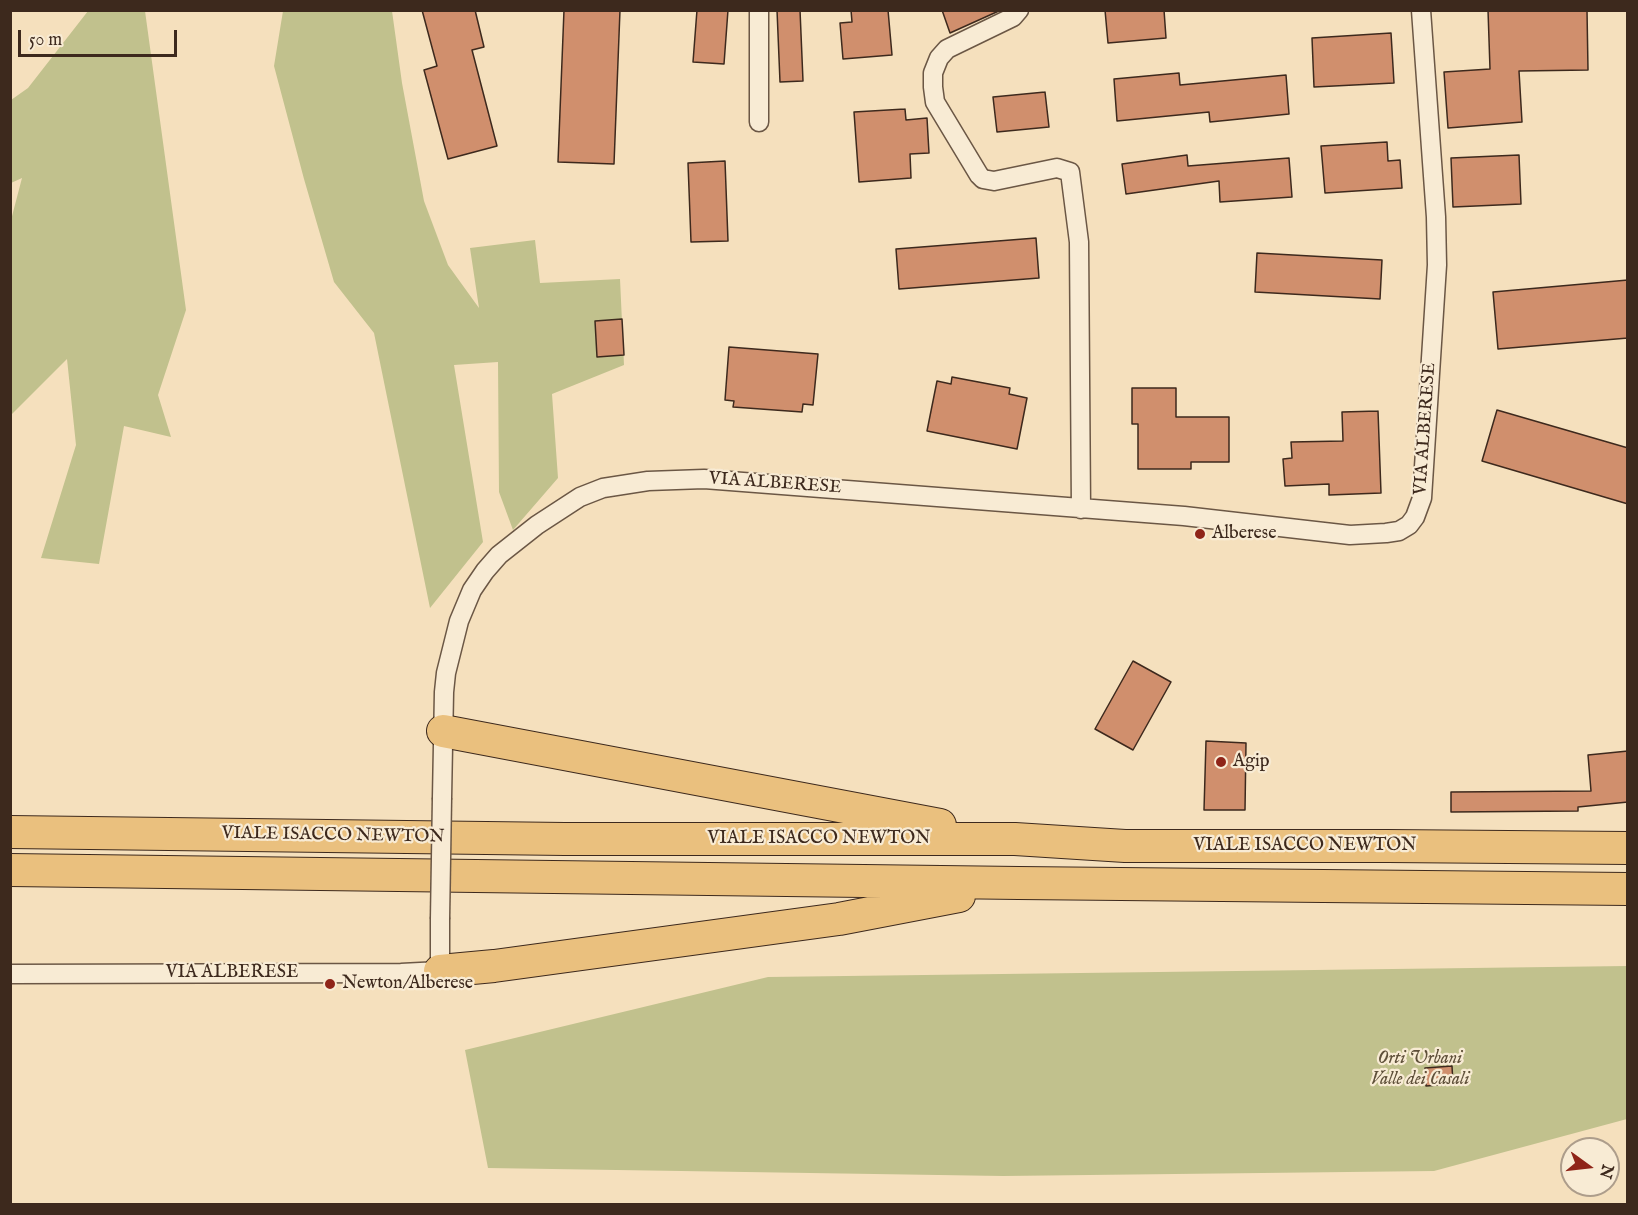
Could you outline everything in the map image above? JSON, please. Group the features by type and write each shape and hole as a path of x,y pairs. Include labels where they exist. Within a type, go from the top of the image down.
{"highway":[{"path":"443,731 1015,839"},
{"name":"VIALE ISACCO NEWTON","path":"10,832 565,839 1015,839 1125,846 1628,848"},
{"path":"10,870 1628,889"},
{"path":"440,971 494,966 839,920 1019,883"}],"street":[{"path":"759,10 759,122"},
{"path":"1019,10 1013,17 947,49 939,58 933,73 935,102 983,178 994,181 1057,168 1070,172 1079,242 1081,509"},
{"name":"VIA ALBERESE","path":"10,974 440,971 444,692 450,653 459,621 472,590 500,555 537,525 580,497 603,488 648,481 704,479 1184,516 1350,535 1399,531 1409,525 1415,517 1422,498 1437,243 1421,10"}],"green space":[{"path":"88,11 145,11 186,310 158,395 171,437 124,426 99,564 41,558 76,445 67,359 10,416 11,220 22,178 11,183 11,100 28,88"},
{"path":"283,11 392,11 402,83 424,201 448,265 479,308 470,248 535,240 540,283 620,279 624,365 552,394 558,478 513,530 499,492 498,362 454,365 483,542 430,608 374,333 334,282 274,66"},
{"name":"Orti Urbani Valle dei Casali","path":"1627,966 1627,1119 1434,1171 1003,1176 488,1168 465,1050 768,977"}],"building":[{"path":"422,10 475,10 484,47 472,50 497,146 448,159 424,70 437,66"},
{"path":"564,10 620,10 614,164 558,162"},
{"path":"697,10 728,10 724,64 693,62"},
{"path":"777,10 800,10 803,81 780,82"},
{"path":"851,10 888,10 892,55 843,59 840,23 852,22"},
{"path":"942,10 1001,10 950,33"},
{"path":"1105,10 1164,10 1166,38 1108,43"},
{"path":"1488,10 1587,10 1588,70 1519,71 1522,122 1448,128 1444,72 1490,69"},
{"path":"1391,33 1394,83 1314,87 1312,38"},
{"path":"1179,73 1180,85 1286,75 1289,114 1210,122 1209,112 1117,121 1114,79"},
{"path":"1045,92 1049,127 997,132 993,97"},
{"path":"905,109 906,120 927,118 929,153 910,154 911,178 859,182 854,112"},
{"path":"1387,142 1388,161 1400,160 1402,188 1325,193 1321,146"},
{"path":"1187,155 1188,166 1289,158 1292,197 1220,202 1219,181 1126,194 1122,164"},
{"path":"1519,155 1521,204 1453,207 1451,158"},
{"path":"725,161 728,241 691,242 688,163"},
{"path":"1036,238 1039,278 899,289 896,249"},
{"path":"1257,253 1382,260 1380,299 1255,292"},
{"path":"1628,280 1628,338 1498,349 1493,292"},
{"path":"622,319 624,355 597,357 595,321"},
{"path":"729,347 818,354 813,405 803,404 802,412 733,407 734,401 725,400"},
{"path":"952,377 1010,388 1009,394 1027,398 1017,449 927,431 937,381 951,384"},
{"path":"1132,388 1176,388 1176,417 1229,417 1229,462 1191,462 1191,469 1138,469 1138,424 1132,424"},
{"path":"1497,410 1628,448 1628,504 1482,461"},
{"path":"1378,411 1381,493 1329,495 1329,484 1285,486 1283,459 1292,458 1291,442 1343,441 1342,412"},
{"path":"1133,661 1171,682 1133,750 1095,729"},
{"path":"1206,741 1246,743 1245,810 1204,810"},
{"path":"1628,751 1628,802 1578,807 1578,811 1451,812 1451,792 1591,791 1588,755"},
{"path":"1452,1066 1453,1084 1426,1086 1425,1068"}],"place":[{"name":"Alberese","path":"1200,534"},
{"name":"Agip","path":"1221,762"},
{"name":"Newton/Alberese","path":"330,984"}]}
